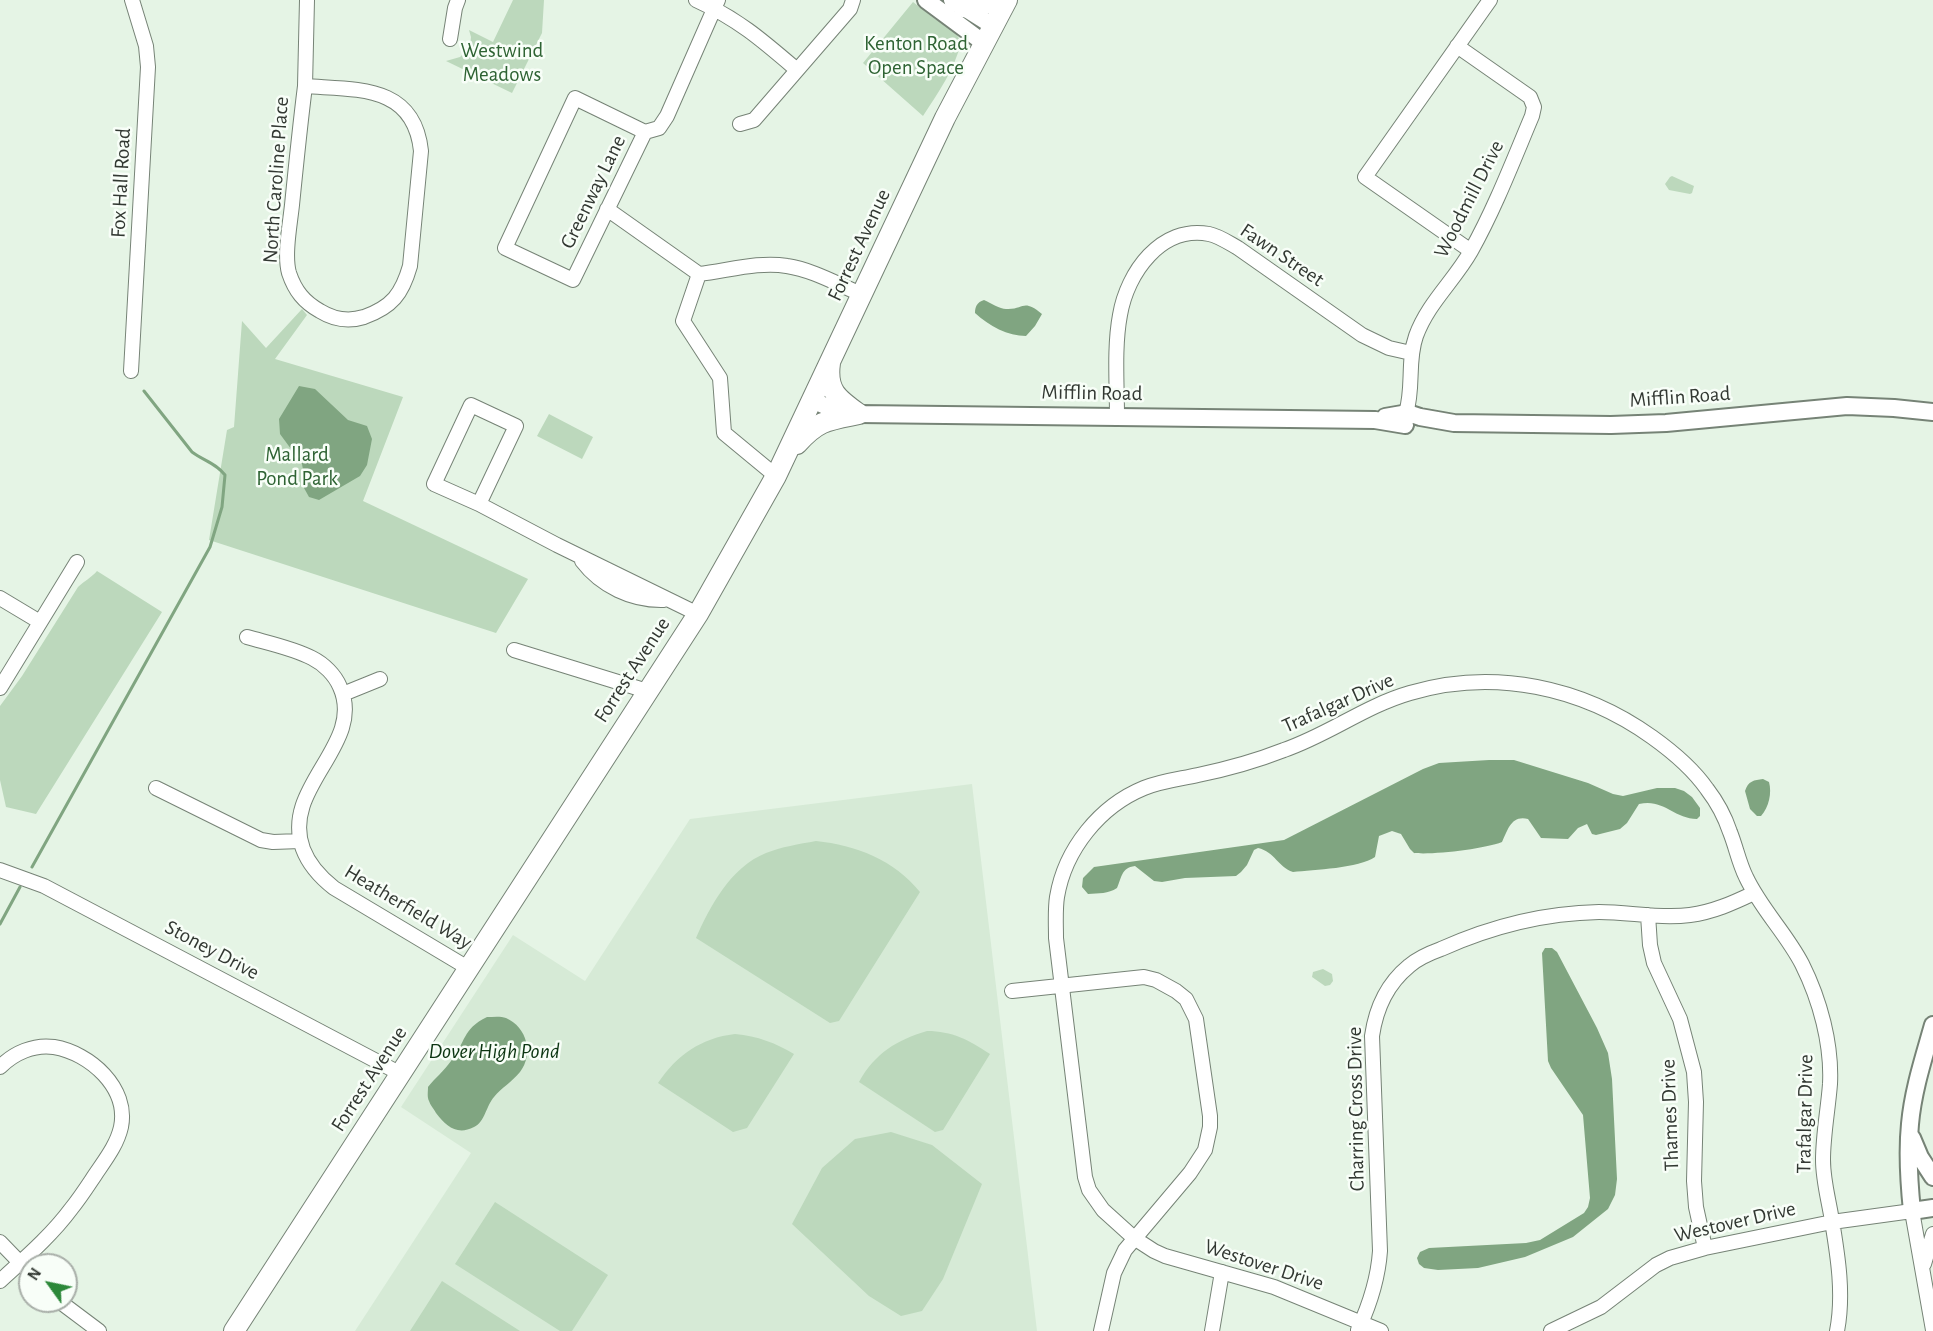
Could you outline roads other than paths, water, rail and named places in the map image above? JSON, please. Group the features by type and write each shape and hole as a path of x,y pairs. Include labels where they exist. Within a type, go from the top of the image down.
{"highway":[{"path":"958,3 975,8 995,0"},
{"name":"Forrest Avenue","path":"234,1331 698,614 780,468 945,118 1007,0"},
{"path":"831,359 829,377 834,392 859,414"},
{"path":"780,468 813,427 825,421 859,414"}],"main road":[{"path":"926,0 989,35"},
{"path":"958,3 989,35"},
{"name":"Mifflin Road","path":"812,400 834,410 859,414 1375,420 1409,415 1454,423 1611,424 1711,419 1831,406 1876,406 1933,412"},
{"path":"1933,1025 1914,1096 1909,1131 1908,1166 1912,1212 1933,1208"},
{"path":"1909,1131 1920,1156 1933,1177"}],"street":[{"name":"Fox Hall Road","path":"131,371 148,67 146,46 132,0"},
{"name":"North Caroline Place","path":"305,86 380,94 398,104 405,111 420,139 421,151 411,254 405,282 387,307 361,318 338,320 310,305 297,292 287,262 305,86 307,0"},
{"path":"450,39 458,0"},
{"path":"696,0 716,4 756,34 797,70"},
{"path":"740,124 754,120 850,9 854,0"},
{"path":"1471,251 1365,177 1490,0"},
{"name":"Greenway Lane","path":"645,132 573,280 505,248 575,98 645,132 659,128 667,116 716,4"},
{"name":"Woodmill Drive","path":"1409,415 1411,353 1415,338 1425,314 1471,251 1534,107 1530,97 1457,46"},
{"path":"607,209 699,274 760,265 786,266 812,272 861,294"},
{"name":"Fawn Street","path":"1117,416 1118,332 1124,298 1146,258 1163,243 1179,236 1195,233 1211,234 1224,240 1362,336 1389,348 1411,353"},
{"path":"699,274 683,321 720,378 724,433 780,468"},
{"path":"479,504 516,426 471,405 434,484 479,504 578,556 698,614"},
{"path":"0,688 77,562"},
{"path":"0,598 40,622"},
{"path":"156,788 261,840 300,841 299,827 303,801 342,730 345,718 343,693 334,676 311,657 247,637"},
{"path":"514,650 647,692"},
{"path":"343,693 380,680"},
{"name":"Trafalgar Drive","path":"1134,1238 1095,1201 1085,1177 1055,908 1060,882 1071,855 1079,843 1100,817 1129,796 1155,785 1228,768 1293,747 1390,699 1461,683 1501,682 1544,687 1584,699 1605,709 1640,729 1684,763 1708,790 1723,815 1743,871 1754,894 1782,931 1802,964 1814,993 1825,1034 1830,1081 1823,1159 1842,1304 1837,1331"},
{"name":"Heatherfield Way","path":"300,841 311,864 326,881 468,968"},
{"name":"Stoney Drive","path":"0,870 44,886 401,1074"},
{"name":"Charring Cross Drive","path":"1360,1327 1376,1284 1380,1251 1372,1036 1374,1018 1389,988 1410,964 1468,938 1510,924 1576,913 1600,912 1671,917 1709,912 1754,894"},
{"name":"Thames Drive","path":"1648,915 1654,963 1680,1019 1694,1072 1696,1102 1694,1181 1696,1207 1705,1248"},
{"path":"1012,992 1134,977 1156,980 1186,999 1197,1019 1210,1116 1208,1140 1199,1161 1190,1173 1125,1250 1114,1273 1101,1331"},
{"path":"0,1067 16,1054 41,1047 63,1049 89,1063 111,1082 117,1094 121,1118 117,1142 71,1210 36,1253"},
{"path":"1912,1212 1933,1330"},
{"name":"Westover Drive","path":"1551,1331 1601,1307 1656,1265 1670,1258 1705,1248 1832,1222 1912,1212"},
{"path":"1922,1269 1933,1234"},
{"name":"Westover Drive","path":"1134,1238 1165,1256 1274,1287 1360,1327 1381,1331"},
{"path":"0,1242 18,1260"},
{"path":"0,1281 18,1271"},
{"path":"1212,1331 1222,1272"},
{"path":"75,1313 99,1331"}],"water":[{"path":"984,300 1004,309 1027,306 1042,314 1026,336 1012,334 993,326 975,313 977,305"},
{"path":"299,386 315,389 348,420 367,426 372,439 367,465 360,476 319,500 309,497 304,488 302,464 280,434 279,419"},
{"path":"1514,760 1623,796 1657,788 1675,788 1692,797 1700,808 1700,816 1697,819 1689,818 1655,804 1639,804 1627,823 1620,829 1596,835 1592,834 1587,824 1578,828 1568,839 1541,838 1528,819 1522,818 1511,824 1502,842 1471,849 1433,853 1414,853 1401,834 1392,831 1379,836 1375,857 1348,866 1293,872 1269,853 1258,848 1254,850 1247,865 1236,876 1185,878 1162,882 1154,881 1135,866 1124,871 1117,888 1110,891 1088,894 1082,887 1083,878 1094,867 1284,840 1423,769 1439,763"},
{"path":"1763,779 1769,782 1770,795 1764,812 1761,816 1757,816 1750,809 1745,791 1752,782"},
{"path":"1545,948 1552,948 1557,952 1608,1053 1612,1079 1617,1179 1615,1195 1608,1209 1573,1237 1525,1257 1478,1268 1438,1270 1424,1268 1419,1264 1417,1258 1420,1252 1429,1248 1526,1243 1540,1240 1584,1213 1588,1207 1590,1198 1583,1115 1548,1061 1542,953"},
{"name":"Dover High Pond","path":"487,1017 506,1018 519,1028 526,1042 527,1057 520,1072 494,1097 478,1125 468,1130 457,1130 448,1126 436,1113 428,1099 428,1087 451,1061 473,1026"}],"waterway":[{"path":"32,867 210,547 222,507 225,475 214,465 192,452 144,391"},
{"path":"0,924 20,887"}],"park label":[{"name":"Kenton Road Open Space","path":"916,56"},
{"name":"Westwind Meadows","path":"502,63"},
{"name":"Mallard Pond Park","path":"297,467"}]}
